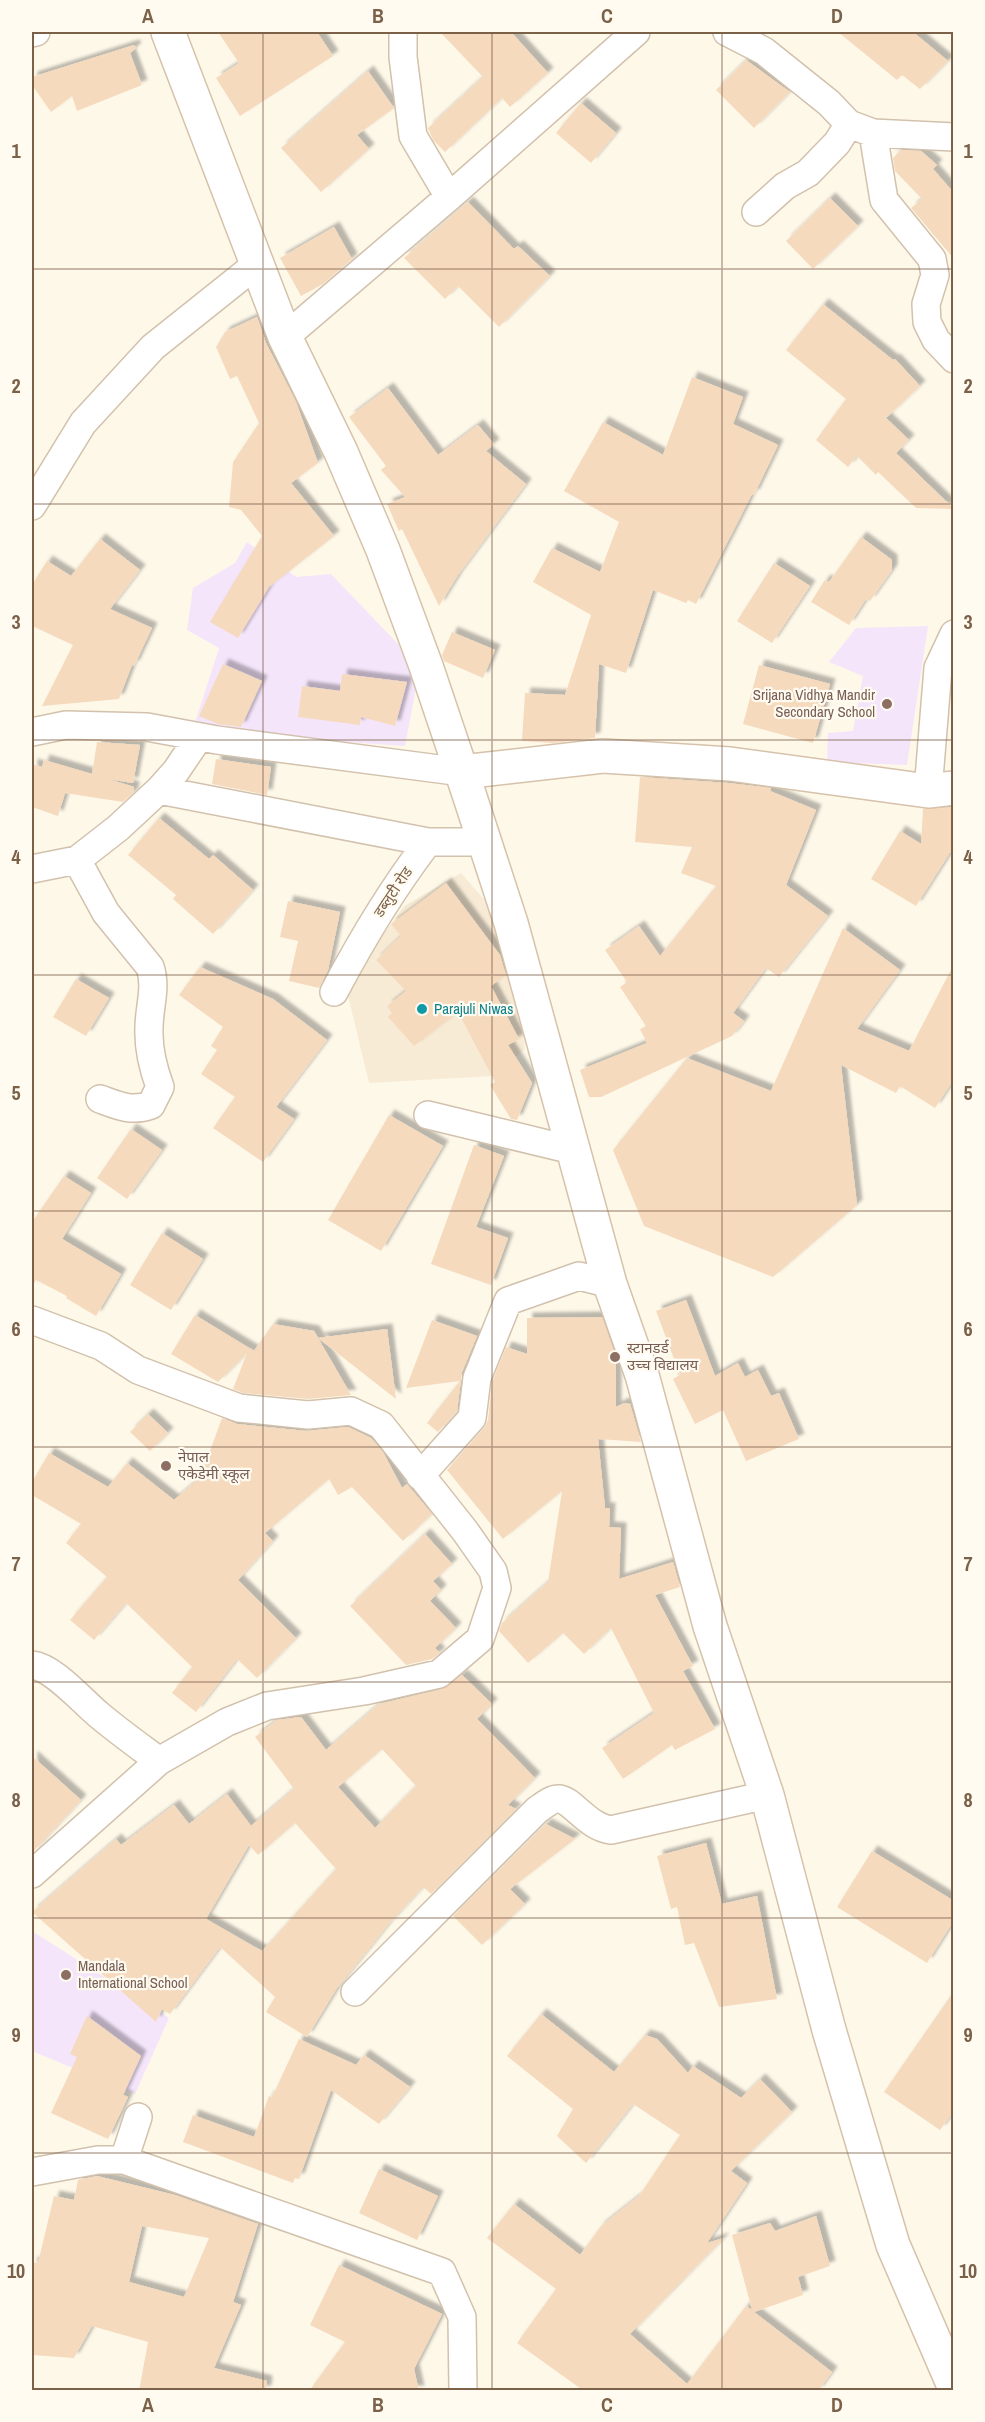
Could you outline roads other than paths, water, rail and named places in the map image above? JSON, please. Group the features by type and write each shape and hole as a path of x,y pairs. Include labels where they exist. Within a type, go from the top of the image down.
{"street":[{"path":"32,33 36,32"},
{"path":"168,32 285,337 341,452 384,550 462,772 511,923 572,1150 610,1284 642,1375 710,1626 767,1795 829,2030 893,2246 954,2386"},
{"path":"403,32 403,57 413,136 449,197"},
{"path":"285,337 449,197 636,32"},
{"path":"727,32 764,51 861,128 954,137"},
{"path":"756,212 785,186 808,173 837,143 861,128"},
{"path":"861,128 884,200 932,259 935,275 926,304 927,322 936,339 954,360"},
{"path":"32,506 83,423 153,347 257,264"},
{"path":"32,732 66,725 147,727 199,737 374,762 462,772 603,756 730,764 941,789 938,668 954,634"},
{"path":"32,870 76,860 118,828 176,771 199,737"},
{"path":"159,790 428,842 483,842"},
{"name":"डब्लुटी रोड","path":"334,992 370,926 428,842"},
{"path":"76,860 106,913 150,967 154,978 148,1029 151,1064 160,1087 152,1105 138,1110 100,1099"},
{"path":"428,1115 572,1150"},
{"path":"420,1476 472,1418 477,1378 508,1301 579,1276 610,1284"},
{"path":"32,1320 101,1346 138,1370 239,1408 308,1415 351,1411 381,1425 465,1531 493,1571 497,1588 480,1639 439,1674 364,1691 267,1706 227,1722 159,1761 32,1874"},
{"path":"32,1665 57,1678 99,1715 159,1761"},
{"path":"354,1992 537,1810 550,1801 557,1798 565,1800 594,1826 611,1830 767,1795"},
{"path":"124,2160 138,2117"},
{"path":"32,2172 98,2160 124,2160 442,2272 462,2318 464,2391"}],"place":[{"name":"Srijana Vidhya Mandir Secondary School","path":"887,704"},
{"name":"Parajuli Niwas","path":"422,1009"},
{"name":"स्टानडर्ड उच्च विद्यालय","path":"615,1357"},
{"name":"नेपाल एकेडेमी स्कूल","path":"166,1466"},
{"name":"Mandala International School","path":"66,1975"}]}
